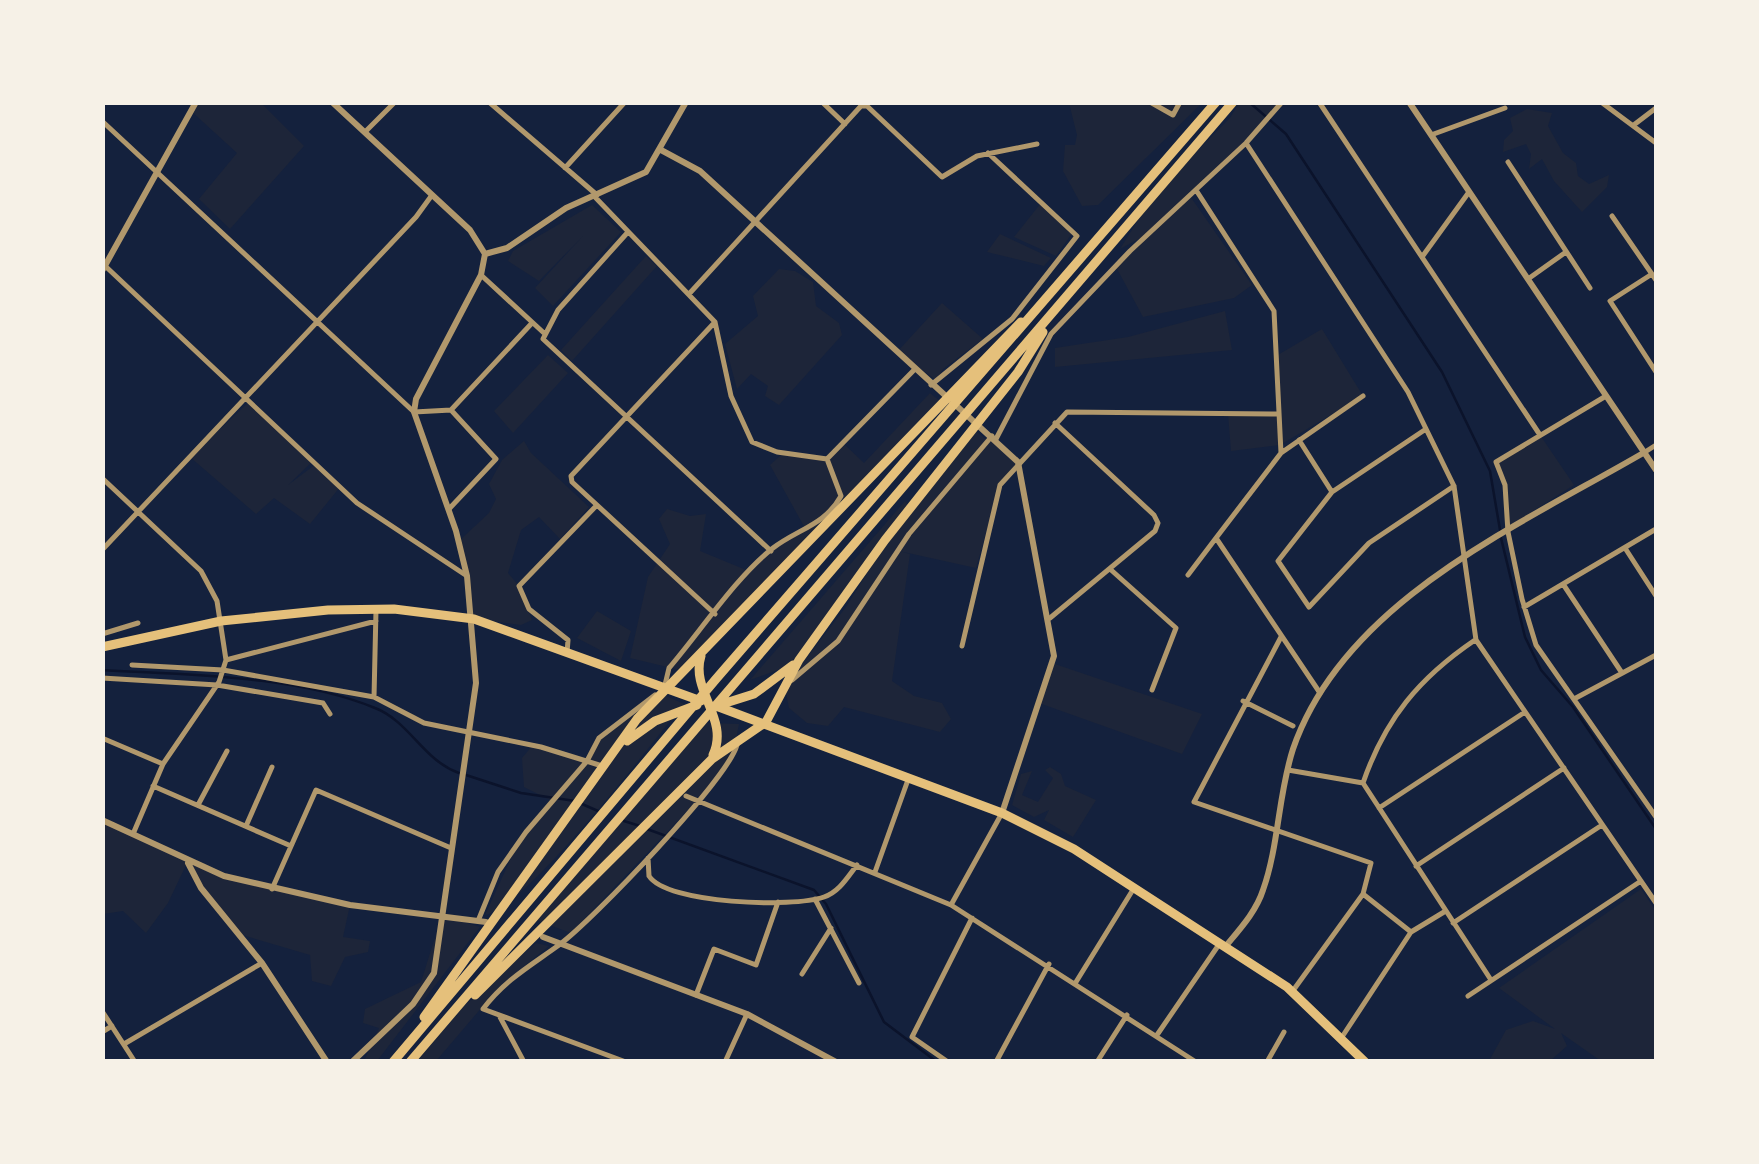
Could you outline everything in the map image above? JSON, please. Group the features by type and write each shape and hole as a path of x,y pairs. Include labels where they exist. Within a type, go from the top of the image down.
{"main road":[{"path":"393,1061 716,679 1216,102"},
{"path":"410,1062 1232,102"},
{"path":"393,1061 664,688 882,471 1007,335 1050,297"},
{"path":"410,1062 712,759 766,722 799,660 885,540 1018,372 1058,306"},
{"path":"102,647 221,622 376,608 474,619 766,722 1002,814 1074,850 1292,992 1365,1062"},
{"path":"702,653 699,676 713,704 718,734 712,759"},
{"path":"621,746 655,721 754,694 799,660"}],"street":[{"path":"196,102 104,267 356,503 467,576"},
{"path":"332,102 470,230 486,254 480,275 416,400 414,412"},
{"path":"364,132 395,102"},
{"path":"489,102 595,196 714,322 731,396 752,442 777,452 827,459"},
{"path":"565,168 626,102"},
{"path":"486,254 508,248 566,208 646,172 686,102"},
{"path":"822,102 845,124"},
{"path":"1150,102 1174,115 1180,102"},
{"path":"785,685 838,641 909,534 992,436 1051,334 1130,250 1246,143 1282,102"},
{"path":"1319,102 1540,436"},
{"path":"1409,102 1656,470"},
{"path":"1601,102 1656,143"},
{"path":"690,294 845,124 867,106 942,177 988,153 1036,144"},
{"path":"1431,135 1505,108"},
{"path":"1634,124 1656,108"},
{"path":"102,122 414,412 467,576 474,619 476,683 434,974 426,988 352,1062"},
{"path":"1246,143 1408,392 1454,486 1476,640 1656,903"},
{"path":"662,150 700,171 1018,462 1050,618 1054,656 1002,814 951,905"},
{"path":"931,385 1012,319 1076,236 988,153"},
{"path":"1508,162 1590,288"},
{"path":"1196,190 1274,311 1280,453"},
{"path":"1422,257 1469,192"},
{"path":"102,550 432,195"},
{"path":"1612,216 1656,280"},
{"path":"628,232 558,310 545,334 546,346 771,551"},
{"path":"1528,279 1567,252"},
{"path":"1652,274 1610,301 1656,372"},
{"path":"480,275 545,334"},
{"path":"714,322 571,476 715,614"},
{"path":"414,412 451,410 532,323"},
{"path":"827,459 915,370"},
{"path":"1608,395 1496,462 1506,491 1506,533 1524,607 1544,660 1656,817"},
{"path":"1188,575 1280,453 1363,396"},
{"path":"448,509 496,459 451,410"},
{"path":"962,646 993,502 1018,462 1066,412 1278,414"},
{"path":"1050,618 1110,570 1158,524 1055,423"},
{"path":"1426,428 1332,492 1278,561 1310,606 1369,544 1454,486"},
{"path":"1298,438 1332,492"},
{"path":"1157,1035 1264,890 1288,770 1320,693 1351,649 1383,616 1464,560 1656,445"},
{"path":"102,820 187,862 272,889 350,905 482,922 498,872 588,761 600,738 664,688 668,668 771,551 812,528 835,507 841,496 827,459"},
{"path":"102,478 201,572 216,600 226,660 218,683 163,764 133,835"},
{"path":"567,653 568,640 529,610 519,586 597,505"},
{"path":"1524,607 1656,530"},
{"path":"1216,538 1320,693"},
{"path":"1625,548 1656,596"},
{"path":"1110,570 1176,628 1152,690"},
{"path":"1564,584 1622,674"},
{"path":"374,697 376,608"},
{"path":"226,660 376,621"},
{"path":"102,634 138,623"},
{"path":"1281,636 1243,701 1194,802 1371,863 1363,894 1292,992"},
{"path":"1362,783 1376,744 1396,710 1422,680 1476,640"},
{"path":"1574,699 1656,655"},
{"path":"132,665 222,671 374,697 414,720 600,764"},
{"path":"102,678 218,683 323,703 330,714"},
{"path":"1243,701 1293,726"},
{"path":"1379,808 1525,712"},
{"path":"626,1062 500,1018 483,1008 501,985 561,944 700,801 734,755 739,737"},
{"path":"102,738 163,764"},
{"path":"198,806 227,751"},
{"path":"246,826 272,768"},
{"path":"1416,866 1564,768"},
{"path":"1288,770 1362,783 1492,980"},
{"path":"875,872 910,777"},
{"path":"154,786 291,846"},
{"path":"272,889 316,790 452,848"},
{"path":"686,796 951,905 1049,964 1196,1062"},
{"path":"1454,923 1602,824"},
{"path":"648,855 649,876 665,889 719,900 816,899 840,888 857,865"},
{"path":"187,862 208,899 262,962 327,1062"},
{"path":"1468,996 1641,881"},
{"path":"1076,982 1134,888"},
{"path":"1363,894 1411,932"},
{"path":"816,899 859,982"},
{"path":"696,994 714,949 756,965 778,902"},
{"path":"1341,1040 1411,932 1445,911"},
{"path":"948,1062 912,1037 972,918"},
{"path":"802,974 832,928"},
{"path":"543,937 747,1014 836,1062"},
{"path":"124,1044 262,962"},
{"path":"996,1062 1049,964"},
{"path":"102,1012 136,1062"},
{"path":"725,1062 747,1014"},
{"path":"1096,1062 1126,1015"},
{"path":"500,1018 524,1062"},
{"path":"102,1032 112,1026"},
{"path":"1267,1062 1284,1032"}],"shaded area":[{"path":"196,103 261,103 304,146 230,229 199,199 237,153 191,111"},
{"path":"1069,103 1202,103 1098,205 1082,206 1063,171 1065,145 1075,145 1077,135"},
{"path":"1239,103 1282,103 1190,196 1252,285 1234,298 1143,317 1116,267 1148,234 1120,249 1154,194 1230,118"},
{"path":"1527,109 1552,113 1548,126 1563,153 1576,163 1578,176 1589,184 1609,175 1607,187 1582,212 1554,181 1542,159 1529,169 1531,154 1526,144 1503,152 1504,140 1513,131 1510,118"},
{"path":"1041,203 1073,232 1056,256 1014,237"},
{"path":"592,205 621,232 553,306 535,288 583,236 539,281 508,261 513,251"},
{"path":"1000,234 1051,258 1044,266 987,252"},
{"path":"646,256 657,266 572,361 561,350"},
{"path":"779,269 795,271 813,282 816,306 839,323 842,335 779,405 765,396 768,386 751,374 737,389 725,344 758,316 753,296"},
{"path":"942,303 983,339 943,369 936,380 897,352"},
{"path":"1225,311 1232,350 1055,367 1055,348 1128,337"},
{"path":"1322,329 1363,396 1280,445 1231,451 1228,414 1278,413 1276,356"},
{"path":"548,355 568,373 513,433 494,411"},
{"path":"930,393 941,402 680,670 630,658 648,577 670,544 659,519 667,509 690,516 706,514 700,551 751,572 773,548 806,530 770,465 783,453 820,460 843,443 864,463"},
{"path":"250,401 313,461 288,485 316,464 340,487 310,524 274,498 256,514 190,457"},
{"path":"975,430 987,440 996,439 1018,462 999,487 976,568 899,551 910,554 892,681 914,696 942,703 951,719 940,732 844,707 828,726 807,723 789,708 786,693 804,661 846,607 895,528"},
{"path":"1540,435 1574,485 1508,527 1505,491 1496,462"},
{"path":"524,441 531,453 589,507 560,539 539,517 521,530 508,573 519,586 532,620 521,625 474,619 459,541 489,513 496,499 489,484 502,460"},
{"path":"905,501 908,505 813,643 786,667 750,680"},
{"path":"597,611 631,631 621,661 577,638"},
{"path":"1052,663 1202,714 1182,754 1039,703"},
{"path":"664,695 684,704 558,855 505,905 485,915 516,847 552,801 524,787 522,758 533,745 587,761 599,738"},
{"path":"707,723 739,724 732,758 711,786 571,933 533,919"},
{"path":"1050,767 1061,774 1065,786 1096,800 1073,837 1044,820 1049,810 1034,817 1012,805 1021,774 1032,771 1022,795 1038,802 1053,778 1045,770"},
{"path":"102,820 224,876 350,905 343,937 370,941 368,952 345,957 331,986 312,981 310,955 242,935 211,902 187,863 168,903 146,933 123,911 103,914"},
{"path":"1641,889 1656,911 1656,1060 1601,1061 1561,1033 1567,1046 1550,1061 1489,1061 1506,1030 1533,1021 1555,1029 1499,988"},
{"path":"442,915 480,927 377,1061 364,1061 379,1028 363,1023 365,1009 421,982"},
{"path":"536,943 549,946 501,985 436,1061 416,1062 464,1006"}],"waterway":[{"path":"1249,102 1286,134 1442,372 1490,471 1500,530"},
{"path":"1501,538 1525,637 1541,670 1573,707 1656,829"},
{"path":"102,670 241,678 344,697 387,714 436,760 459,773"},
{"path":"466,775 521,793 575,801"},
{"path":"582,804 598,811"},
{"path":"624,821 640,826"},
{"path":"647,829 814,890 826,904 884,1022 937,1062"}]}
